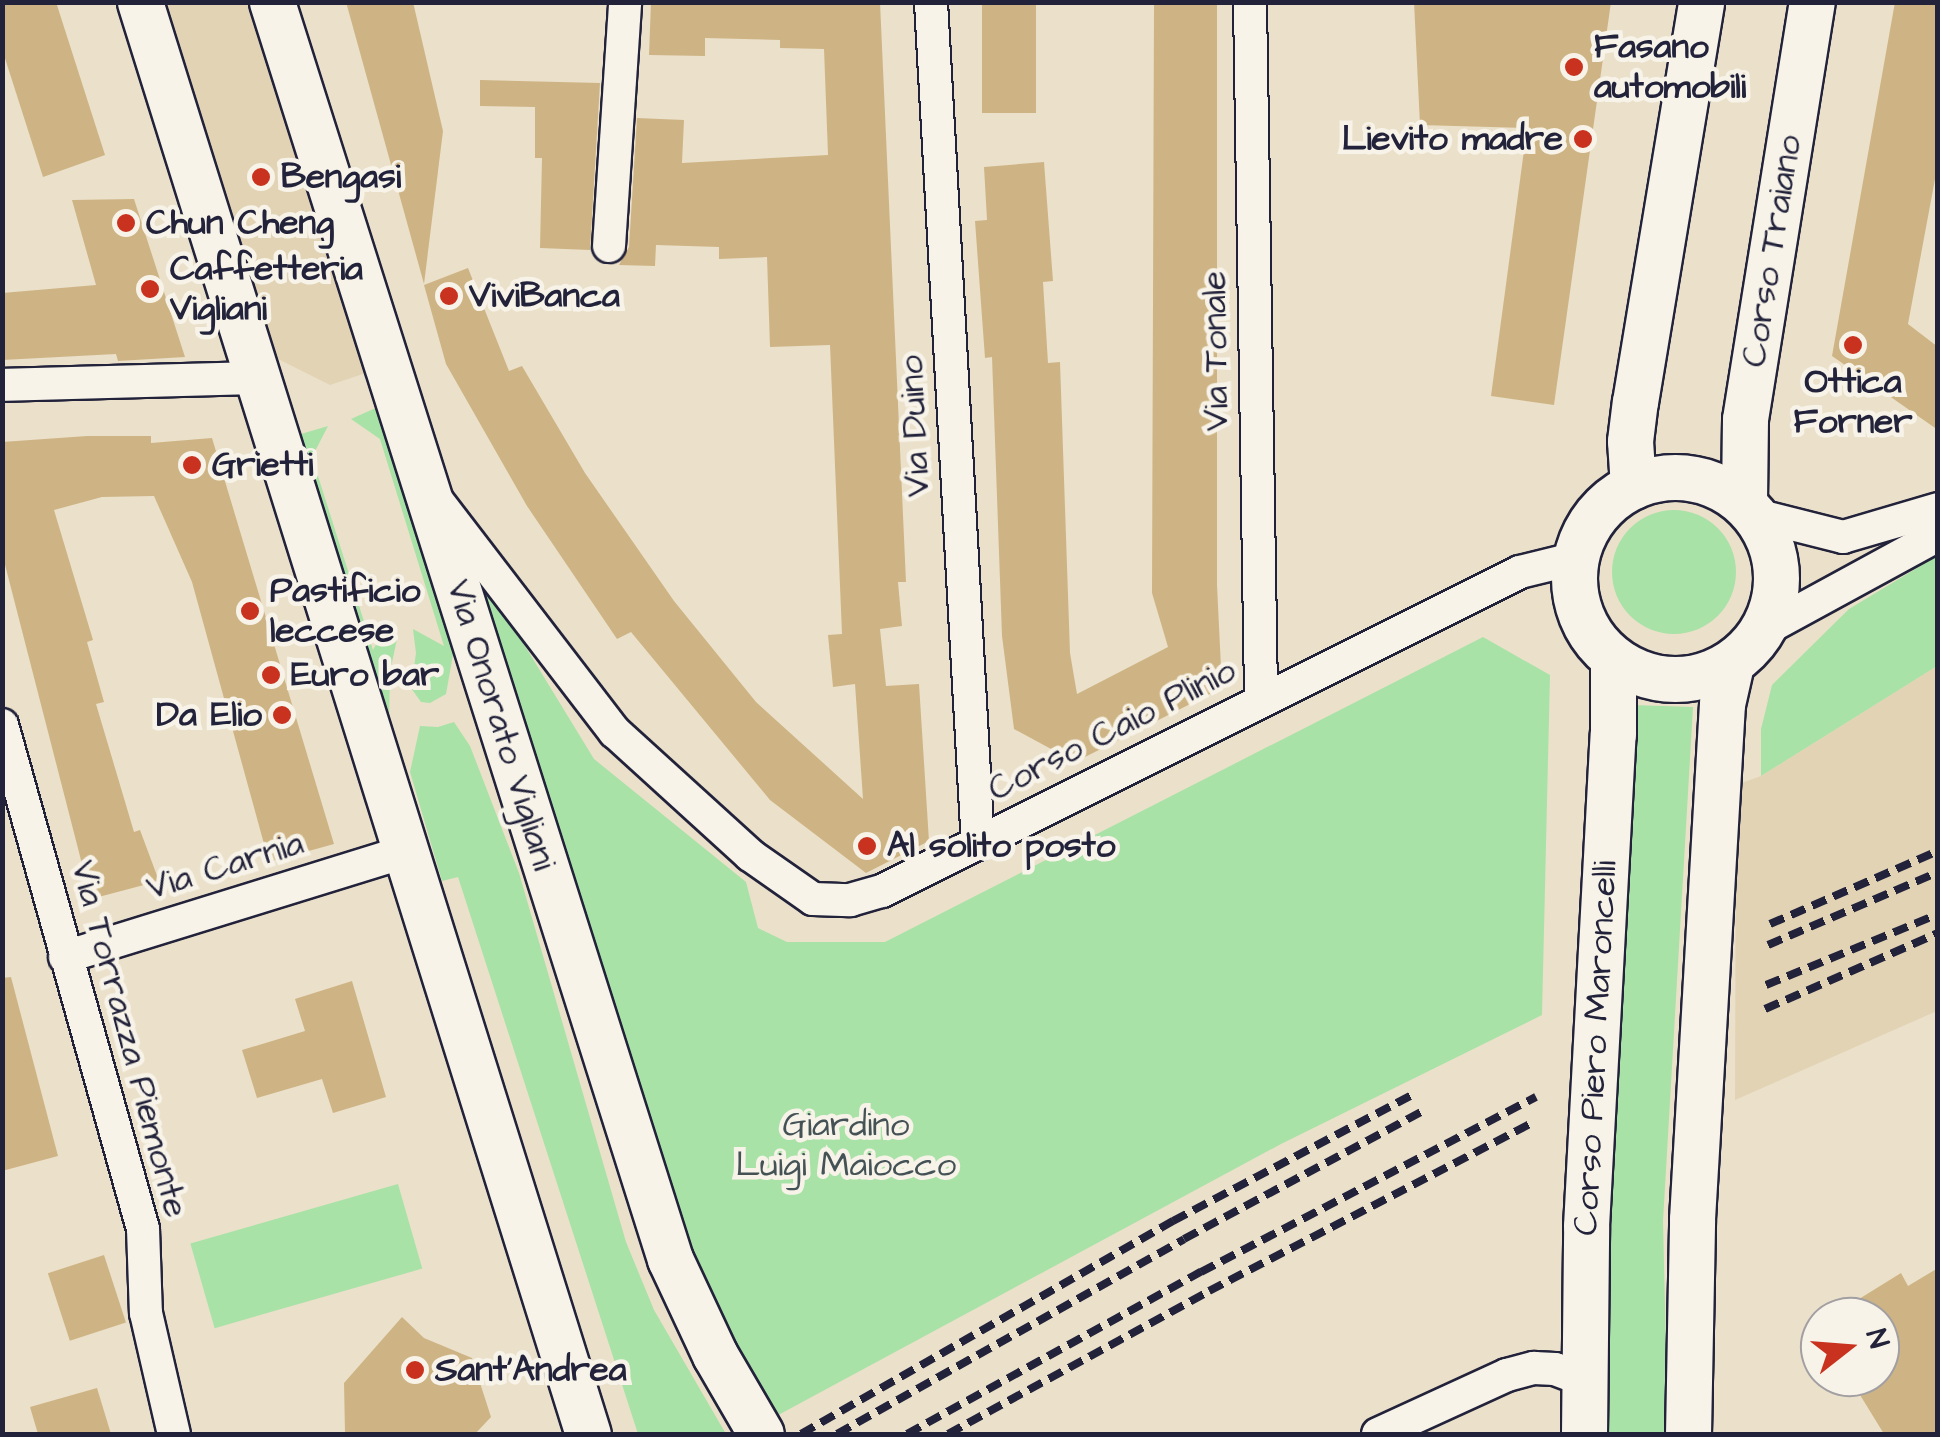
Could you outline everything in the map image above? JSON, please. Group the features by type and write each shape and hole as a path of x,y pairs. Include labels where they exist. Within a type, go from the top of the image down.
{"main road":[{"path":"140,2 588,1434"},
{"name":"Via Onorato Vigliani","path":"272,2 670,1259 715,1355 759,1431"},
{"path":"1634,486 1630,441 1635,402 1701,2"},
{"name":"Corso Traiano","path":"1750,508 1745,419 1812,2"},
{"path":"1665,479 1699,480 1750,508 1764,526 1778,580 1764,630 1732,664 1705,676 1657,678 1613,661 1596,644 1583,618 1576,589 1581,534 1594,512 1634,486 1665,479"},
{"name":"Corso Piero Maroncelli","path":"1584,1434 1586,1226 1613,734 1613,661"},
{"path":"1688,1434 1693,1199 1722,704 1732,664"}],"street":[{"path":"609,246 626,2"},
{"name":"Via Duino","path":"932,2 978,844"},
{"name":"Via Tonale","path":"1250,2 1262,698"},
{"path":"2,385 258,378"},
{"name":"Corso Caio Plinio","path":"429,489 616,732 750,855 813,899 850,900 882,891 1520,572 1577,558"},
{"path":"1750,508 1843,537 1938,510"},
{"path":"1764,630 1938,535"},
{"name":"Via Torrazza Piemonte","path":"2,725 143,1229 146,1313 174,1434"},
{"name":"Via Carnia","path":"65,957 408,852"},
{"path":"1378,1434 1507,1375 1534,1368 1555,1369 1584,1380"}],"shaded area":[{"name":"Bengasi","path":"157,3 256,3 375,370 330,385 264,352"},
{"path":"1937,666 1937,1011 1735,1100 1736,785 1761,776"}],"green space":[{"path":"387,403 454,649 446,694 430,703 421,702 411,688 416,653 413,629 444,646 380,439 351,419"},
{"path":"328,426 312,457 373,650 389,620 397,639 390,672 389,723 291,437"},
{"name":"Giardino Luigi Maiocco","path":"429,489 594,759 746,882 758,928 787,942 885,942 1483,637 1550,675 1542,1015 1281,1144 756,1427 715,1355"},
{"path":"1674,510 1698,515 1718,528 1731,548 1736,572 1731,596 1718,616 1698,629 1674,634 1650,629 1630,616 1617,596 1612,572 1617,548 1630,528 1650,515"},
{"path":"1937,556 1937,666 1761,776 1761,729 1772,685 1849,609"},
{"path":"1632,705 1693,707 1663,1221 1668,1434 1606,1434 1604,1368"},
{"path":"454,722 470,746 519,873 626,1242 654,1310 726,1434 638,1434 458,877 442,881 410,772 420,726 438,727"},
{"path":"398,1184 422,1269 215,1328 190,1244"}],"building":[{"path":"2,2 56,2 105,155 43,177 2,49"},
{"path":"346,2 413,2 443,131 424,284"},
{"path":"651,2 880,2 906,582 898,582 902,626 880,629 886,686 919,684 929,841 866,873 770,800 631,632 617,639 527,506 446,364 424,285 468,268 509,371 522,366 585,473 674,601 756,702 863,799 855,684 833,687 828,635 842,634 830,345 770,347 767,257 719,259 719,247 656,245 655,266 619,265 629,247 637,118 684,120 682,163 828,155 824,49 780,48 780,40 705,38 705,56 649,55"},
{"path":"982,2 1036,2 1036,113 982,113"},
{"path":"1154,2 1217,2 1217,585 1222,688 1075,762 1014,729 1002,636 992,357 985,358 975,221 987,220 984,167 1044,162 1053,281 1043,282 1048,363 1060,362 1070,653 1077,694 1168,647 1152,593"},
{"path":"1414,2 1611,2 1554,405 1491,396 1527,128 1420,125"},
{"path":"1895,2 1938,2 1938,163 1908,324 1938,347 1938,430 1832,356"},
{"path":"480,80 600,83 590,250 540,248 542,158 535,158 535,107 480,106"},
{"path":"134,199 185,357 118,361 116,354 2,360 2,293 96,285 72,200"},
{"path":"151,436 151,443 212,438 334,844 269,862 192,582 154,496 102,497 54,510 93,640 87,642 104,702 96,704 134,832 140,830 159,881 91,899 2,553 2,442"},
{"path":"11,977 58,1156 2,1171 2,978"},
{"path":"352,981 386,1097 333,1113 322,1079 257,1098 242,1050 305,1031 295,999"},
{"path":"104,1255 126,1323 70,1341 48,1273"},
{"path":"1938,1268 1938,1434 1884,1434 1861,1397 1900,1397 1900,1297 1862,1297 1901,1273 1908,1286"},
{"name":"Sant'Andrea","path":"402,1317 424,1338 472,1358 491,1417 475,1434 345,1434 344,1383"},
{"path":"97,1388 111,1434 38,1434 30,1407"}],"railway":[{"path":"1770,924 1938,851"},
{"path":"1768,945 1938,872"},
{"path":"1766,985 1938,914"},
{"path":"1765,1009 1938,933"},
{"path":"801,1434 1173,1221 1414,1094"},
{"path":"907,1434 1201,1272 1536,1097"},
{"path":"837,1434 1184,1239 1423,1111"},
{"path":"948,1434 1209,1291 1533,1122"}],"place":[{"name":"Fasano automobili","path":"1574,67"},
{"name":"Lievito madre","path":"1583,139"},
{"name":"Bengasi","path":"261,177"},
{"name":"Chun Cheng","path":"126,223"},
{"name":"Caffetteria Vigliani","path":"150,289"},
{"name":"ViviBanca","path":"449,296"},
{"name":"Ottica Forner","path":"1853,345"},
{"name":"Grietti","path":"192,465"},
{"name":"Pastificio leccese","path":"250,611"},
{"name":"Euro bar","path":"271,675"},
{"name":"Da Elio","path":"282,715"},
{"name":"Al solito posto","path":"867,846"},
{"name":"Sant'Andrea","path":"415,1370"}]}
